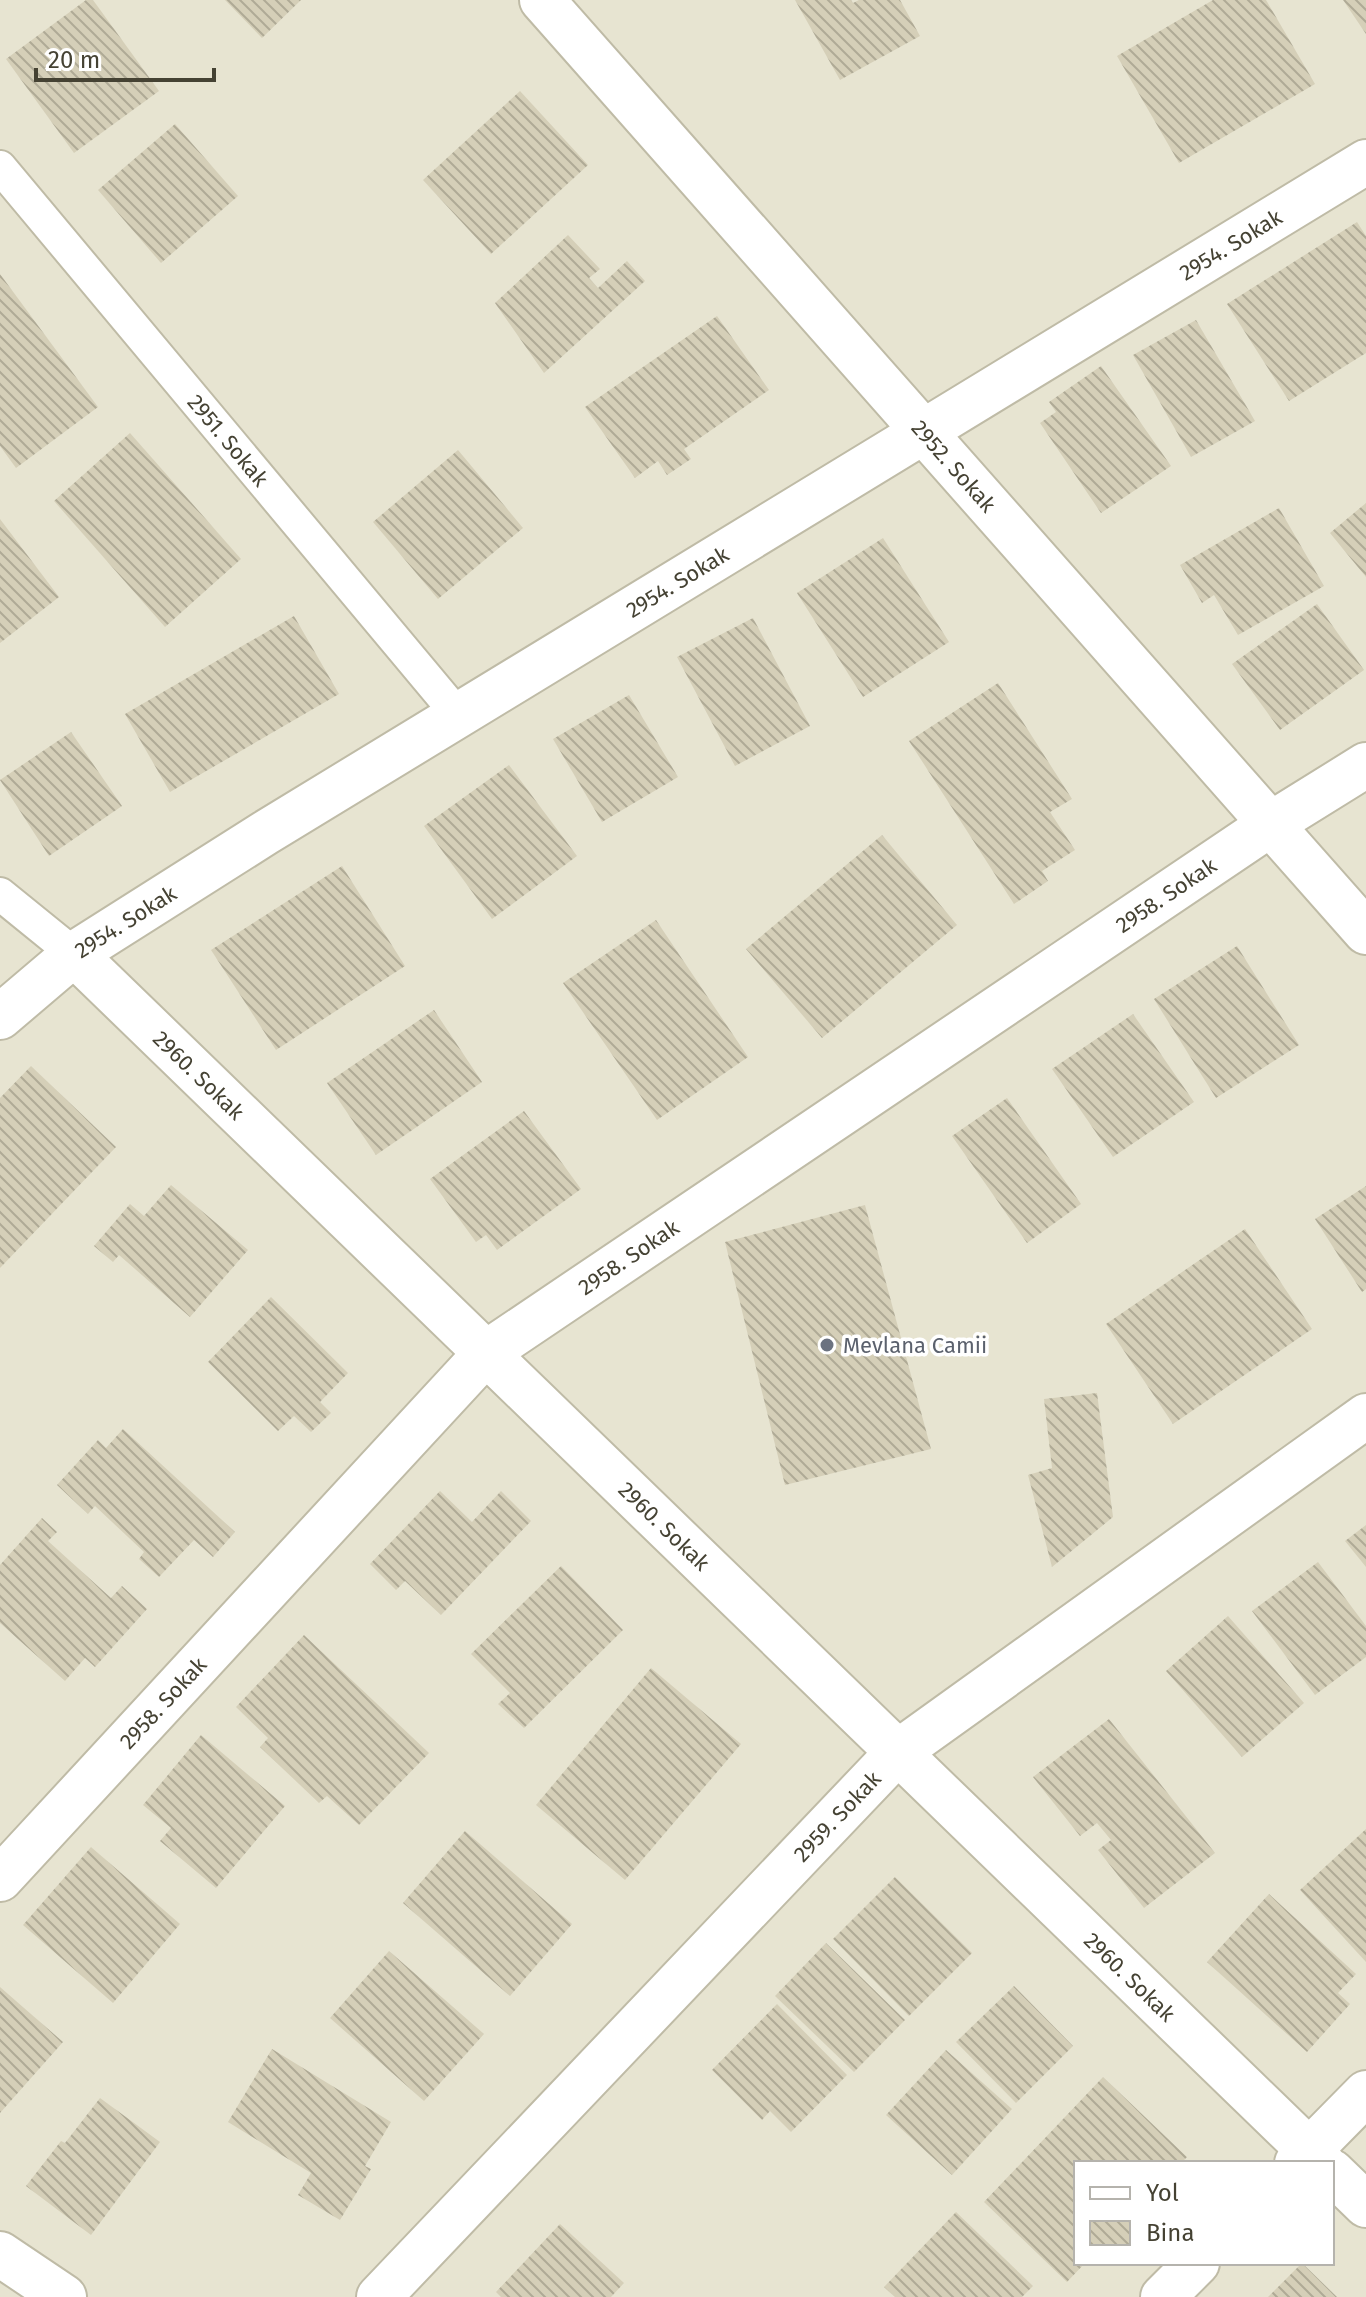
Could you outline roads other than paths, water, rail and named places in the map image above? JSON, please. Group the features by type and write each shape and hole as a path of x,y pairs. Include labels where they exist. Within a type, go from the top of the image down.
{"street":[{"name":"2952. Sokak","path":"551,2 1366,932"},
{"name":"2954. Sokak","path":"0,1017 74,954 458,715 1366,162"},
{"name":"2958. Sokak","path":"0,1879 486,1353 1271,824 1366,765"},
{"name":"2960. Sokak","path":"74,954 898,1752 1314,2161"},
{"name":"2959. Sokak","path":"379,2297 898,1752 1366,1416"},
{"path":"1316,2161 1366,2093"},
{"name":"2960. Sokak","path":"1334,2178 1366,2205"},
{"path":"0,2254 64,2297"},
{"path":"1163,2297 1195,2265"}],"lane":[{"name":"2951. Sokak","path":"0,167 458,715"},
{"name":"2960. Sokak","path":"0,894 74,954"}],"place":[{"name":"Mevlana Camii","path":"827,1345"}]}
